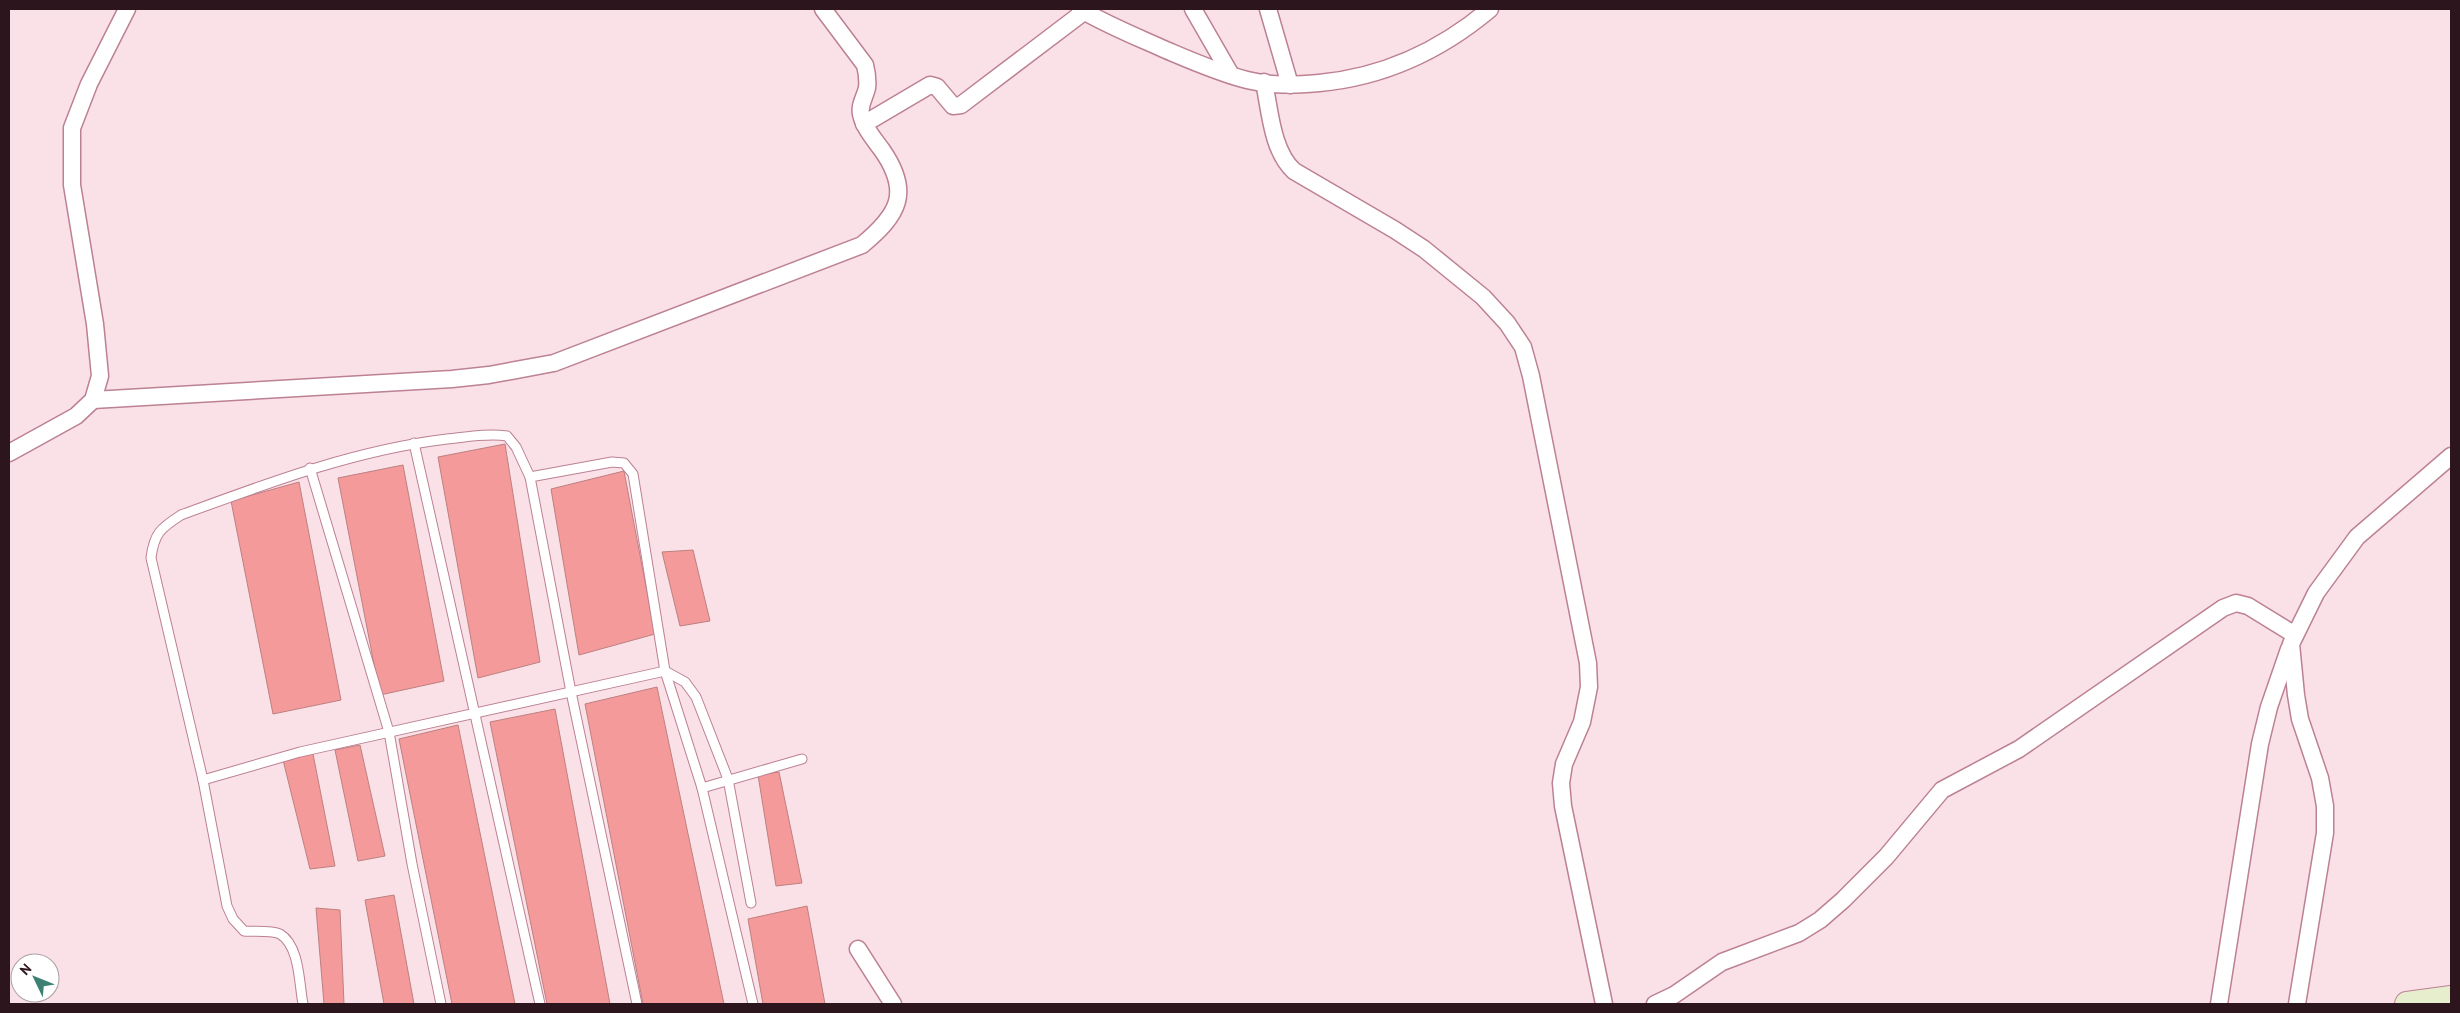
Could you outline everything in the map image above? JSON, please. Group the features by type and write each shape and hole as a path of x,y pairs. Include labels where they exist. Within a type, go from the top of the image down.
{"main road":[{"path":"2407,1004 2451,998"}],"street":[{"path":"9,454 76,416 93,400 100,376 95,324 72,185 72,128 89,84 127,9"},
{"path":"93,400 452,379 489,375 554,363 862,245 879,231 896,210 899,187 891,163 864,124 860,111 867,89 868,75 865,65 823,9"},
{"path":"1193,9 1231,74"},
{"path":"1268,9 1290,86"},
{"path":"864,124 930,85 937,86 953,106 961,105 1082,10 1144,40 1231,74 1290,86 1367,76 1410,62 1448,41 1490,9"},
{"path":"1264,82 1279,151 1284,163 1294,171 1395,230 1436,258 1483,297 1507,323 1523,347 1531,376 1588,663 1589,687 1582,722 1564,764 1561,783 1563,806 1604,1004"},
{"path":"2219,1004 2260,744 2269,706 2293,639 2316,593 2358,537 2451,456"},
{"path":"1655,1004 1674,996 1722,962 1799,933 1820,920 1886,857 1942,790 2019,749 2222,608 2236,603 2248,606 2293,639"},
{"path":"2293,639 2296,695 2300,719 2320,778 2325,806 2325,833 2297,1004"},
{"path":"858,949 893,1004"}],"lane":[{"path":"303,1004 294,954 287,940 278,933 244,931 233,919 227,906 203,780 151,558 153,541 164,526 181,515 310,468 414,443 493,434 507,436 516,447 530,477 571,692 637,1004"},
{"path":"414,443 540,1004"},
{"path":"530,477 612,462 624,463 633,474 665,671 702,788 753,1004"},
{"path":"310,468 389,732 441,1004"},
{"path":"203,780 300,752 665,671 685,682 696,697 728,779 751,903"},
{"path":"702,788 802,758"}],"building":[{"path":"505,444 540,662 478,678 438,457"},
{"path":"403,465 444,681 380,695 338,478"},
{"path":"624,471 655,634 579,655 551,489"},
{"path":"299,482 341,700 273,714 231,501"},
{"path":"693,550 710,621 680,626 662,552"},
{"path":"657,687 724,1004 643,1004 585,704"},
{"path":"555,709 610,1004 547,1004 490,722"},
{"path":"458,725 515,1004 452,1004 399,739"},
{"path":"360,745 385,856 358,861 335,750"},
{"path":"313,754 335,866 310,869 283,760"},
{"path":"779,772 802,883 776,886 758,775"},
{"path":"394,895 414,1004 384,1004 365,900"},
{"path":"807,906 825,1004 763,1004 748,919"},
{"path":"316,908 340,910 344,1004 324,1004"}]}
